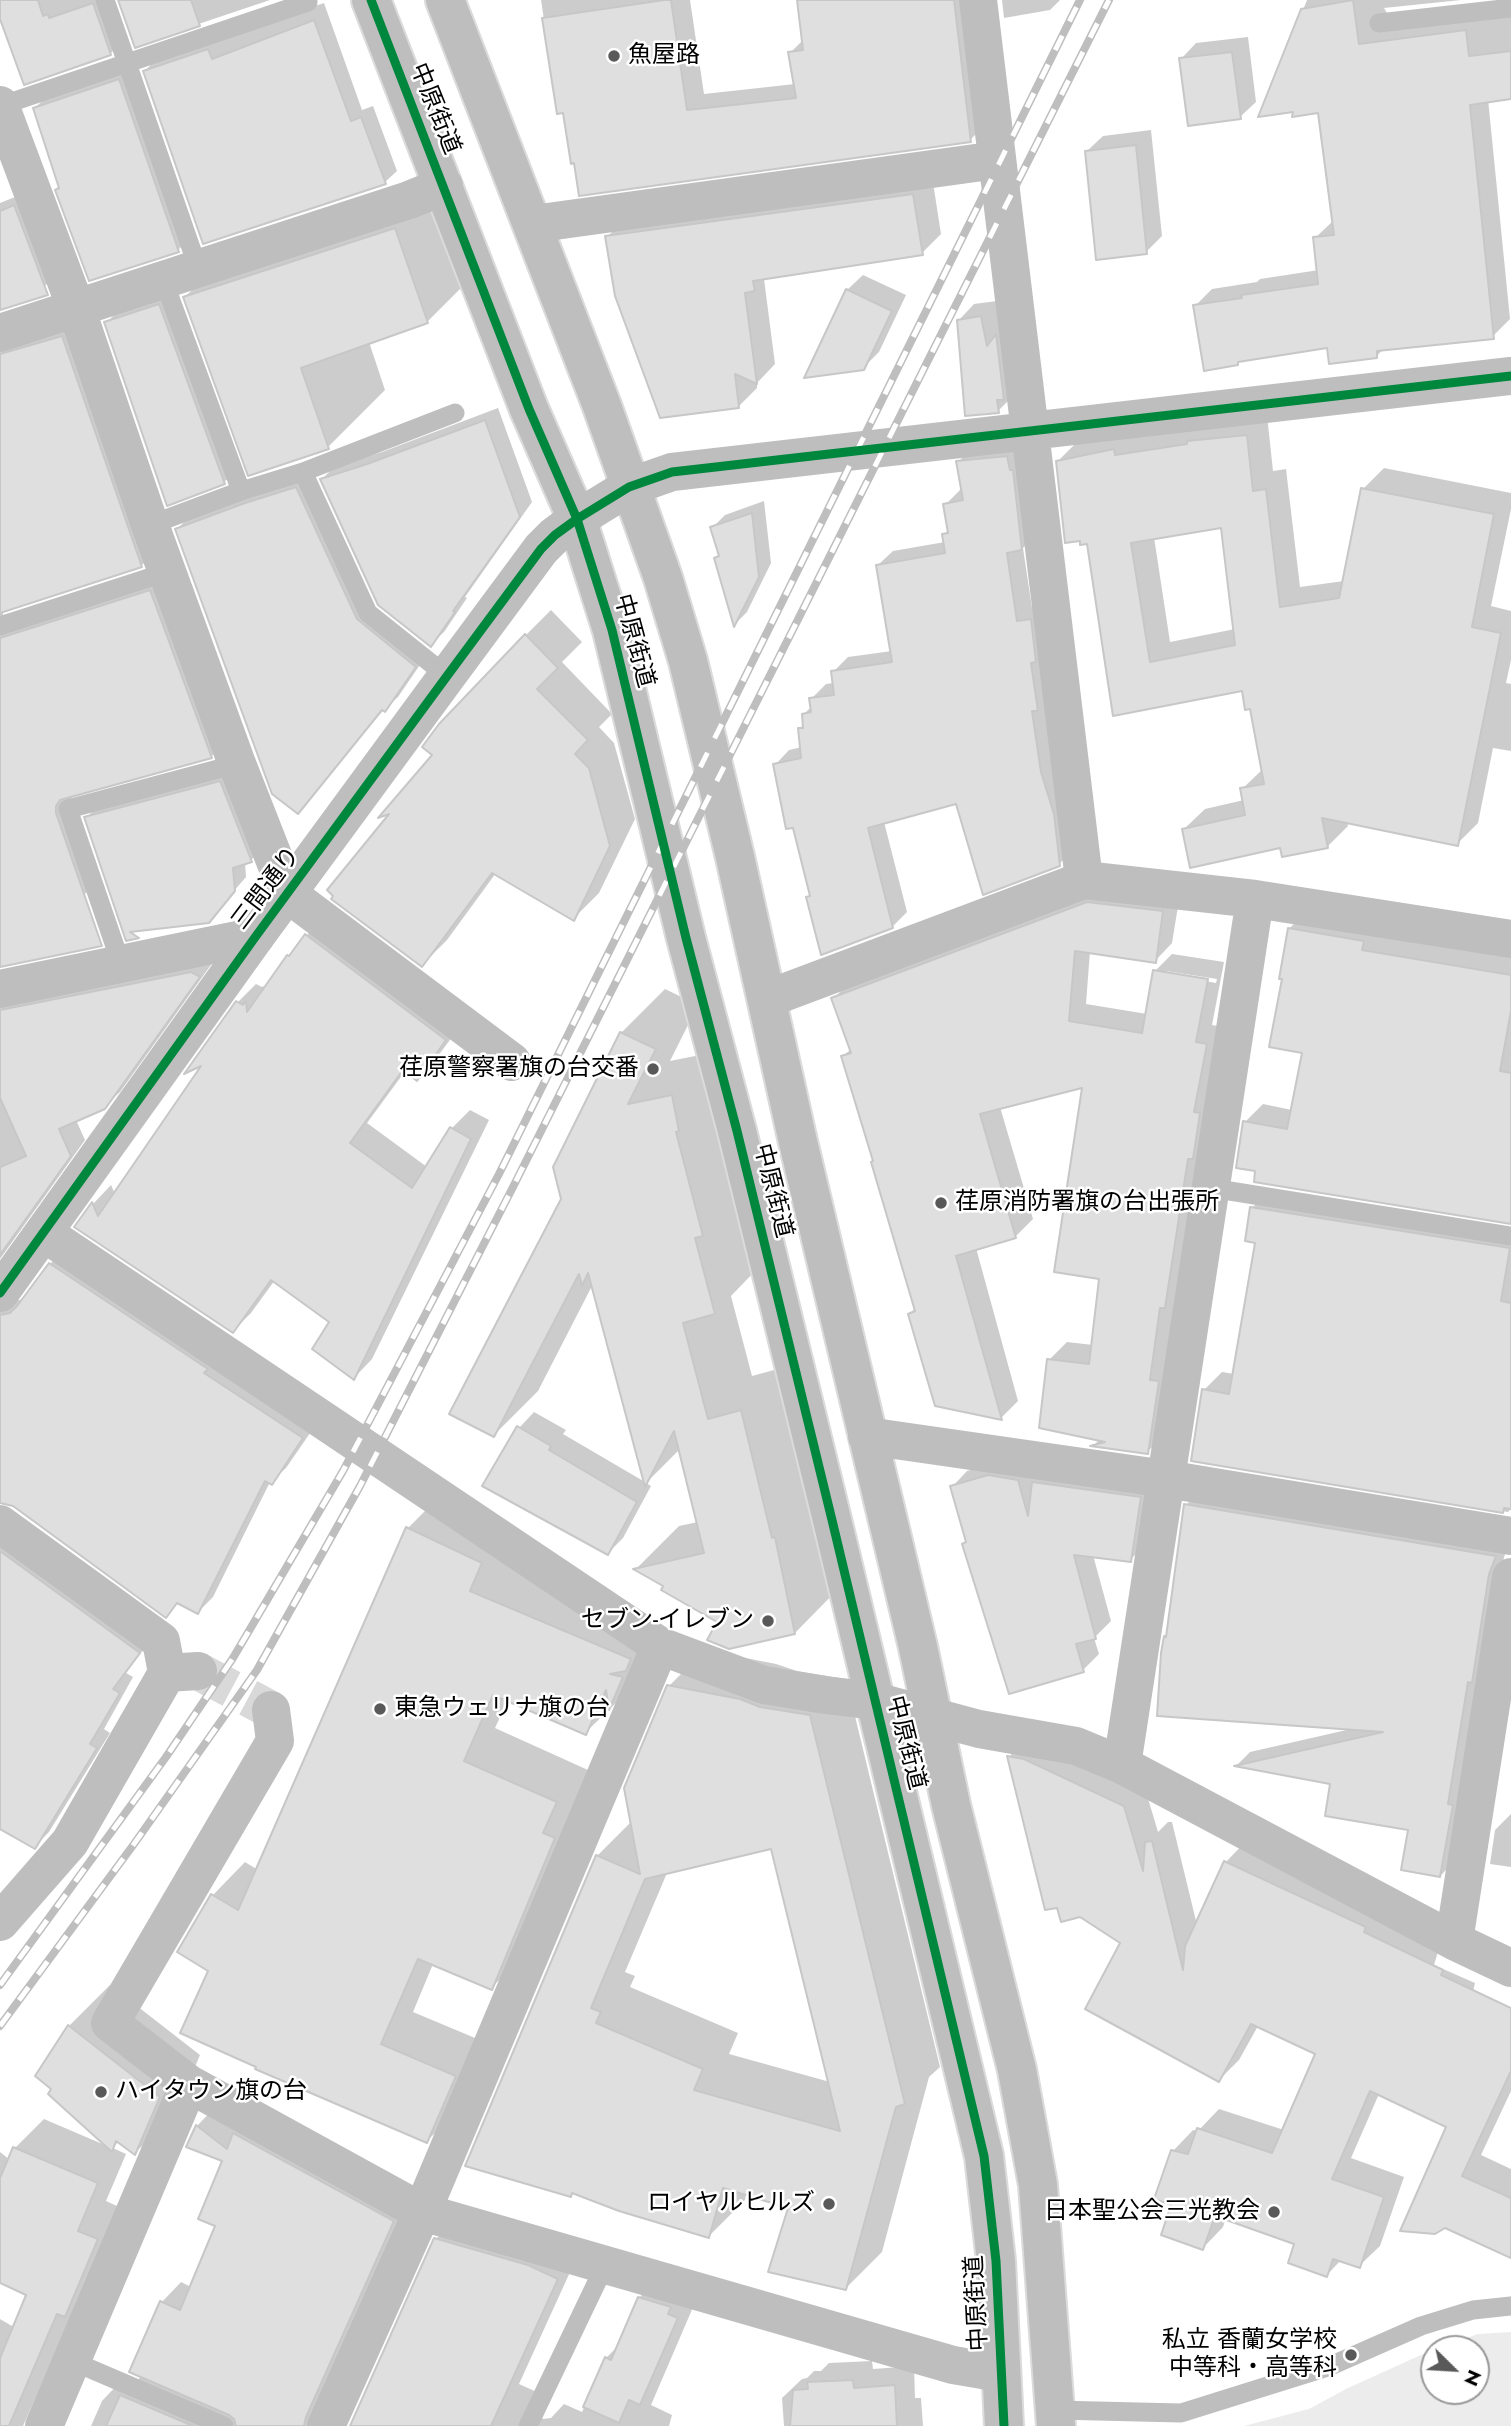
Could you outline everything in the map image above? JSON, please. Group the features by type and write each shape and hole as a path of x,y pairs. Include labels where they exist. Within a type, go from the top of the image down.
{"street":[{"name":"中原街道","path":"371,0 529,409 577,519 612,630 686,938 761,1227 984,2156 996,2260 1004,2426"},
{"name":"中原街道","path":"445,0 602,406 663,578 688,661 934,1718 951,1805 1017,2070 1038,2185 1055,2418"},
{"path":"978,0 1084,880"},
{"path":"0,106 76,308 150,525 237,764 288,894 512,1062"},
{"path":"533,224 997,160"},
{"path":"0,333 396,205 444,186"},
{"name":"三間通り","path":"0,1293 256,936 541,549 577,519 629,487 672,472 1511,376"},
{"path":"767,999 1084,880 1255,900 1511,939"},
{"path":"1122,1765 1255,900"},
{"path":"0,989 256,936"},
{"path":"44,1233 660,1646 764,1685 875,1701 979,1729 1076,1746 1122,1765 1454,1941 1511,1968"},
{"path":"867,1436 1166,1479 1511,1536"},
{"path":"0,1524 161,1641 182,1672 70,1842 0,1922"},
{"path":"1454,1941 1511,1577"},
{"path":"326,2426 422,2212 660,1646"},
{"path":"271,1710 275,1741 110,2023 189,2084 422,2212 953,2365 1000,2374"},
{"path":"44,2426 189,2084"}],"lane":[{"path":"105,0 128,65 181,273 241,491"},
{"path":"0,106 128,65 308,2"},
{"path":"1379,23 1511,8"},
{"path":"150,525 241,491 303,472 456,413"},
{"path":"303,472 368,613 447,676"},
{"path":"0,626 167,572"},
{"path":"121,964 68,809 237,764"},
{"path":"1211,1188 1511,1236"},
{"path":"528,2426 605,2265"},
{"path":"1055,2418 1181,2413 1328,2367 1421,2326 1473,2310 1511,2306"},
{"path":"72,2361 224,2426"}],"shaded area":[{"path":"1511,2332 1511,2426 1244,2426 1309,2409 1420,2355 1420,2405 1490,2405 1490,2335 1475,2335"}],"building":[{"path":"0,0 38,0 43,16 48,14 49,18 93,3 111,55 24,85 0,19"},
{"path":"118,0 191,0 200,26 135,48"},
{"path":"671,0 687,110 796,98 788,52 803,50 797,0 954,0 971,142 579,196 563,113 557,114 542,18"},
{"path":"1353,0 1359,44 1466,30 1469,56 1511,51 1511,99 1470,105 1494,339 1377,351 1377,358 1329,364 1327,348 1238,362 1238,365 1204,371 1193,305 1318,284 1313,237 1334,235 1318,113 1292,117 1293,112 1258,117 1301,9"},
{"path":"314,20 351,121 361,117 386,184 203,244 143,71 208,49 212,59"},
{"path":"1232,52 1241,119 1188,126 1179,58"},
{"path":"119,79 179,252 89,281 55,190 59,188 33,108"},
{"path":"1136,145 1147,254 1096,260 1085,151"},
{"path":"913,194 923,255 753,281 755,291 745,293 757,384 735,374 739,408 660,418 615,296 605,236"},
{"path":"14,205 48,295 0,310 0,211"},
{"path":"395,228 428,323 301,368 329,449 248,476 183,297"},
{"path":"846,289 892,311 864,370 804,378"},
{"path":"159,304 225,484 167,506 104,322"},
{"path":"981,316 987,346 996,334 1004,400 997,400 999,413 965,416 957,320"},
{"path":"62,336 142,567 0,613 0,354"},
{"path":"485,420 520,517 453,611 455,612 431,647 378,605 320,479"},
{"path":"1247,435 1253,491 1266,489 1280,607 1339,598 1361,488 1494,514 1472,627 1501,633 1458,846 1322,818 1328,848 1282,857 1280,848 1190,868 1182,829 1245,815 1240,788 1264,784 1250,709 1245,710 1242,691 1113,716 1087,544 1080,545 1080,541 1065,543 1056,461 1114,449 1115,455 1187,444 1187,441","holes":["1221,528 1235,645 1150,662 1131,543"]},
{"path":"1007,456 1010,470 1013,470 1022,550 1007,553 1017,621 1031,619 1036,662 1031,663 1038,711 1032,711 1041,772 1054,814 1060,866 983,895 956,804 868,828 893,928 821,955 806,897 810,896 793,828 786,829 773,764 801,758 798,728 803,728 802,714 811,712 809,698 834,695 831,671 892,662 876,565 945,553 942,534 948,533 943,504 963,500 956,461"},
{"path":"296,487 357,619 416,667 385,712 382,710 298,814 272,794 175,529"},
{"path":"752,513 759,577 734,627 714,558 719,556 710,527"},
{"path":"150,590 212,758 60,800 56,813 102,946 0,967 0,638"},
{"path":"525,634 558,668 537,689 588,740 575,754 589,768 610,846 574,921 492,873 422,967 331,899 333,896 327,890 389,814 378,818 432,755 422,747 439,724"},
{"path":"220,781 252,862 233,868 235,891 209,923 130,932 139,938 126,941 84,817"},
{"path":"1087,902 1163,911 1156,963 1075,951 1069,1021 1142,1033 1153,970 1208,979 1196,1042 1207,1044 1194,1112 1200,1113 1193,1159 1188,1159 1165,1308 1160,1308 1150,1380 1159,1381 1148,1454 1090,1446 1105,1442 1039,1428 1047,1359 1089,1364 1099,1279 1054,1272 1082,1088 980,1114 1016,1238 956,1256 1002,1420 935,1406 908,1314 915,1311 841,1056 851,1053 831,998"},
{"path":"1288,928 1364,941 1362,950 1511,975 1511,1011 1500,1071 1511,1073 1511,1224 1254,1182 1255,1171 1236,1168 1243,1121 1287,1129 1302,1053 1269,1047 1282,979 1279,979"},
{"path":"305,934 446,1040 417,1081 403,1070 350,1143 412,1188 450,1127 471,1139 354,1380 312,1349 329,1322 271,1280 233,1333 74,1227 92,1202 98,1216 201,1066 184,1074 236,1001 243,1005 246,1001 247,1012"},
{"path":"191,972 200,977 105,1109 59,1129 71,1156 0,1255 0,1167 26,1156 0,1098 0,1010"},
{"path":"620,1032 656,1049 628,1104 672,1095 679,1131 676,1132 703,1236 695,1238 715,1314 683,1323 708,1419 741,1410 772,1538 775,1537 795,1634 729,1649 707,1640 717,1622 661,1590 663,1586 633,1569 704,1553 674,1431 645,1487 588,1273 582,1286 579,1274 494,1437 449,1414 561,1199 553,1167"},
{"path":"1250,1207 1510,1248 1501,1301 1511,1303 1511,1509 1504,1508 1503,1513 1191,1461 1202,1389 1229,1394 1255,1243 1245,1241"},
{"path":"49,1263 208,1369 204,1373 303,1438 272,1485 265,1481 198,1614 177,1603 166,1618 13,1506 0,1503 0,1315 10,1313 17,1306"},
{"path":"517,1426 551,1446 549,1450 637,1502 608,1555 482,1486"},
{"path":"988,1475 1018,1480 1028,1516 1032,1482 1141,1497 1131,1562 1074,1555 1096,1639 1076,1644 1084,1672 1009,1694 962,1544 966,1542 950,1486"},
{"path":"1184,1504 1496,1556 1489,1574 1472,1683 1468,1682 1448,1804 1453,1805 1440,1877 1401,1870 1408,1830 1325,1816 1330,1784 1234,1766 1383,1732 1157,1716 1161,1653 1164,1636 1166,1637"},
{"path":"406,1527 482,1563 470,1591 631,1659 626,1671 610,1674 623,1677 609,1710 606,1690 586,1735 493,1695 464,1761 557,1802 543,1833 555,1838 492,1990 418,1959 381,2044 456,2076 427,2143 255,2069 256,2067 180,2033 208,1971 177,1952 211,1894 238,1910"},
{"path":"0,1551 140,1653 113,1689 120,1693 90,1744 97,1748 35,1849 0,1829"},
{"path":"667,1685 740,1699 760,1707 810,1715 905,2104 896,2107 846,2290 768,2272 788,2208 723,2188 709,2238 619,2211 572,2193 571,2197 465,2166 596,1855 640,1874 624,1788","holes":["771,1849 840,2131 694,2090 703,2069 596,2023 601,2012 591,2008 645,1879"]},
{"path":"1007,1756 1024,1759 1124,1806 1143,1871 1145,1842 1152,1841 1183,1970 1185,1946 1224,1861 1366,1927 1364,1932 1443,1970 1441,1975 1511,2008 1511,2071 1462,2176 1511,2198 1511,2258 1445,2228 1435,2234 1400,2231 1446,2127 1370,2091 1332,2179 1384,2197 1360,2268 1333,2259 1327,2277 1288,2263 1294,2244 1215,2216 1203,2250 1161,2235 1171,2205 1154,2199 1171,2150 1188,2154 1197,2128 1272,2153 1315,2054 1251,2024 1219,2082 1085,2009 1120,1943 1080,1917 1061,1922 1057,1908 1045,1910"},
{"name":"ハイタウン旗の台","path":"68,2025 160,2097 135,2155 116,2141 112,2152 48,2094 51,2089 35,2076"},
{"path":"196,2125 227,2149 233,2133 394,2221 304,2426 236,2426 229,2415 129,2372 160,2301 180,2310 215,2226 198,2219 222,2161 186,2147"},
{"path":"13,2147 98,2183 78,2231 98,2239 65,2317 57,2314 9,2426 0,2426 0,2358 26,2295 0,2283 0,2178"},
{"path":"434,2238 528,2265 558,2279 491,2426 350,2426"},
{"path":"638,2297 671,2307 668,2314 678,2318 640,2405 629,2400 619,2423 583,2407 605,2357 611,2360"},
{"path":"853,2380 854,2388 895,2385 897,2426 790,2426 793,2390 808,2389 807,2382"},
{"path":"120,2395 193,2426 106,2426"}],"tunnel":[{"path":"198,1671 271,1710"}],"railway":[{"path":"0,1985 166,1757 233,1658 343,1471 499,1174 1080,0"},
{"path":"0,2026 134,1844 257,1670 360,1486 1109,0"}],"cycle path":[{"path":"371,0 529,409 577,519 612,630 832,1520 984,2156 996,2261 1004,2426"},
{"path":"0,1293 256,936 541,549 577,519 629,487 672,472 1511,376"}],"place":[{"name":"魚屋路","path":"614,56"},
{"name":"荏原警察署旗の台交番","path":"653,1069"},
{"name":"荏原消防署旗の台出張所","path":"941,1203"},
{"name":"セブン-イレブン","path":"768,1621"},
{"name":"東急ウェリナ旗の台","path":"380,1709"},
{"name":"ハイタウン旗の台","path":"101,2092"},
{"name":"ロイヤルヒルズ","path":"829,2204"},
{"name":"日本聖公会三光教会","path":"1274,2212"},
{"name":"私立 香蘭女学校 中等科・高等科","path":"1351,2355"}]}
